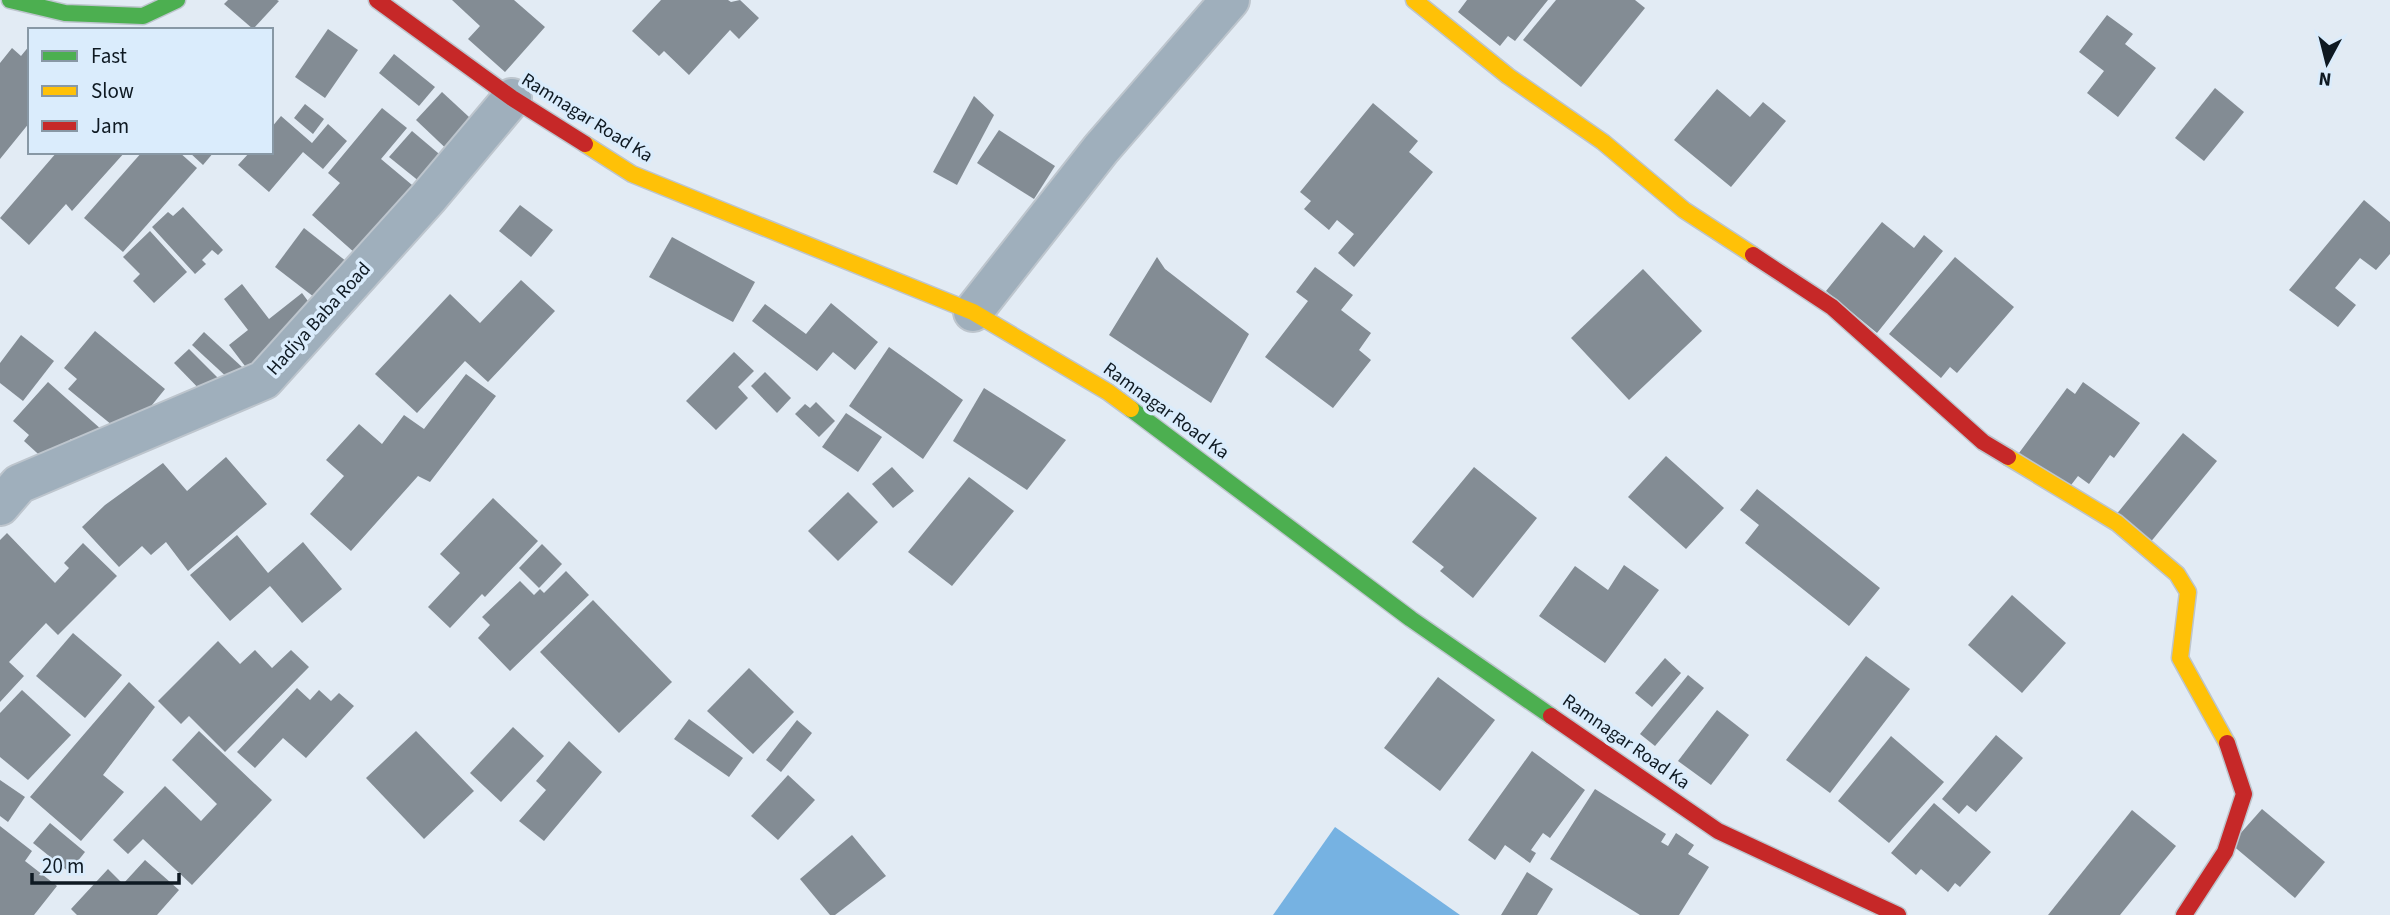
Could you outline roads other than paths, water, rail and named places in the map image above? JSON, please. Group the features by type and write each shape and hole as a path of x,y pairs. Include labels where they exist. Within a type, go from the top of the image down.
{"street":[{"path":"10,0 65,13 143,16 177,0"},
{"name":"Ramnagar Road Ka","path":"377,0 512,97 632,174 973,312 1108,392 1411,619 1718,831 1898,915"},
{"path":"973,312 1101,149 1230,0"},
{"path":"1414,0 1508,76 1603,142 1684,210 1832,307 1983,442 2117,523 2177,574 2188,593 2180,658 2225,738 2244,794 2224,852 2183,915"},
{"name":"Hadiya Baba Road","path":"0,506 19,484 264,380 428,198 512,97"}],"water":[{"path":"1335,827 1460,915 1273,915"}]}
